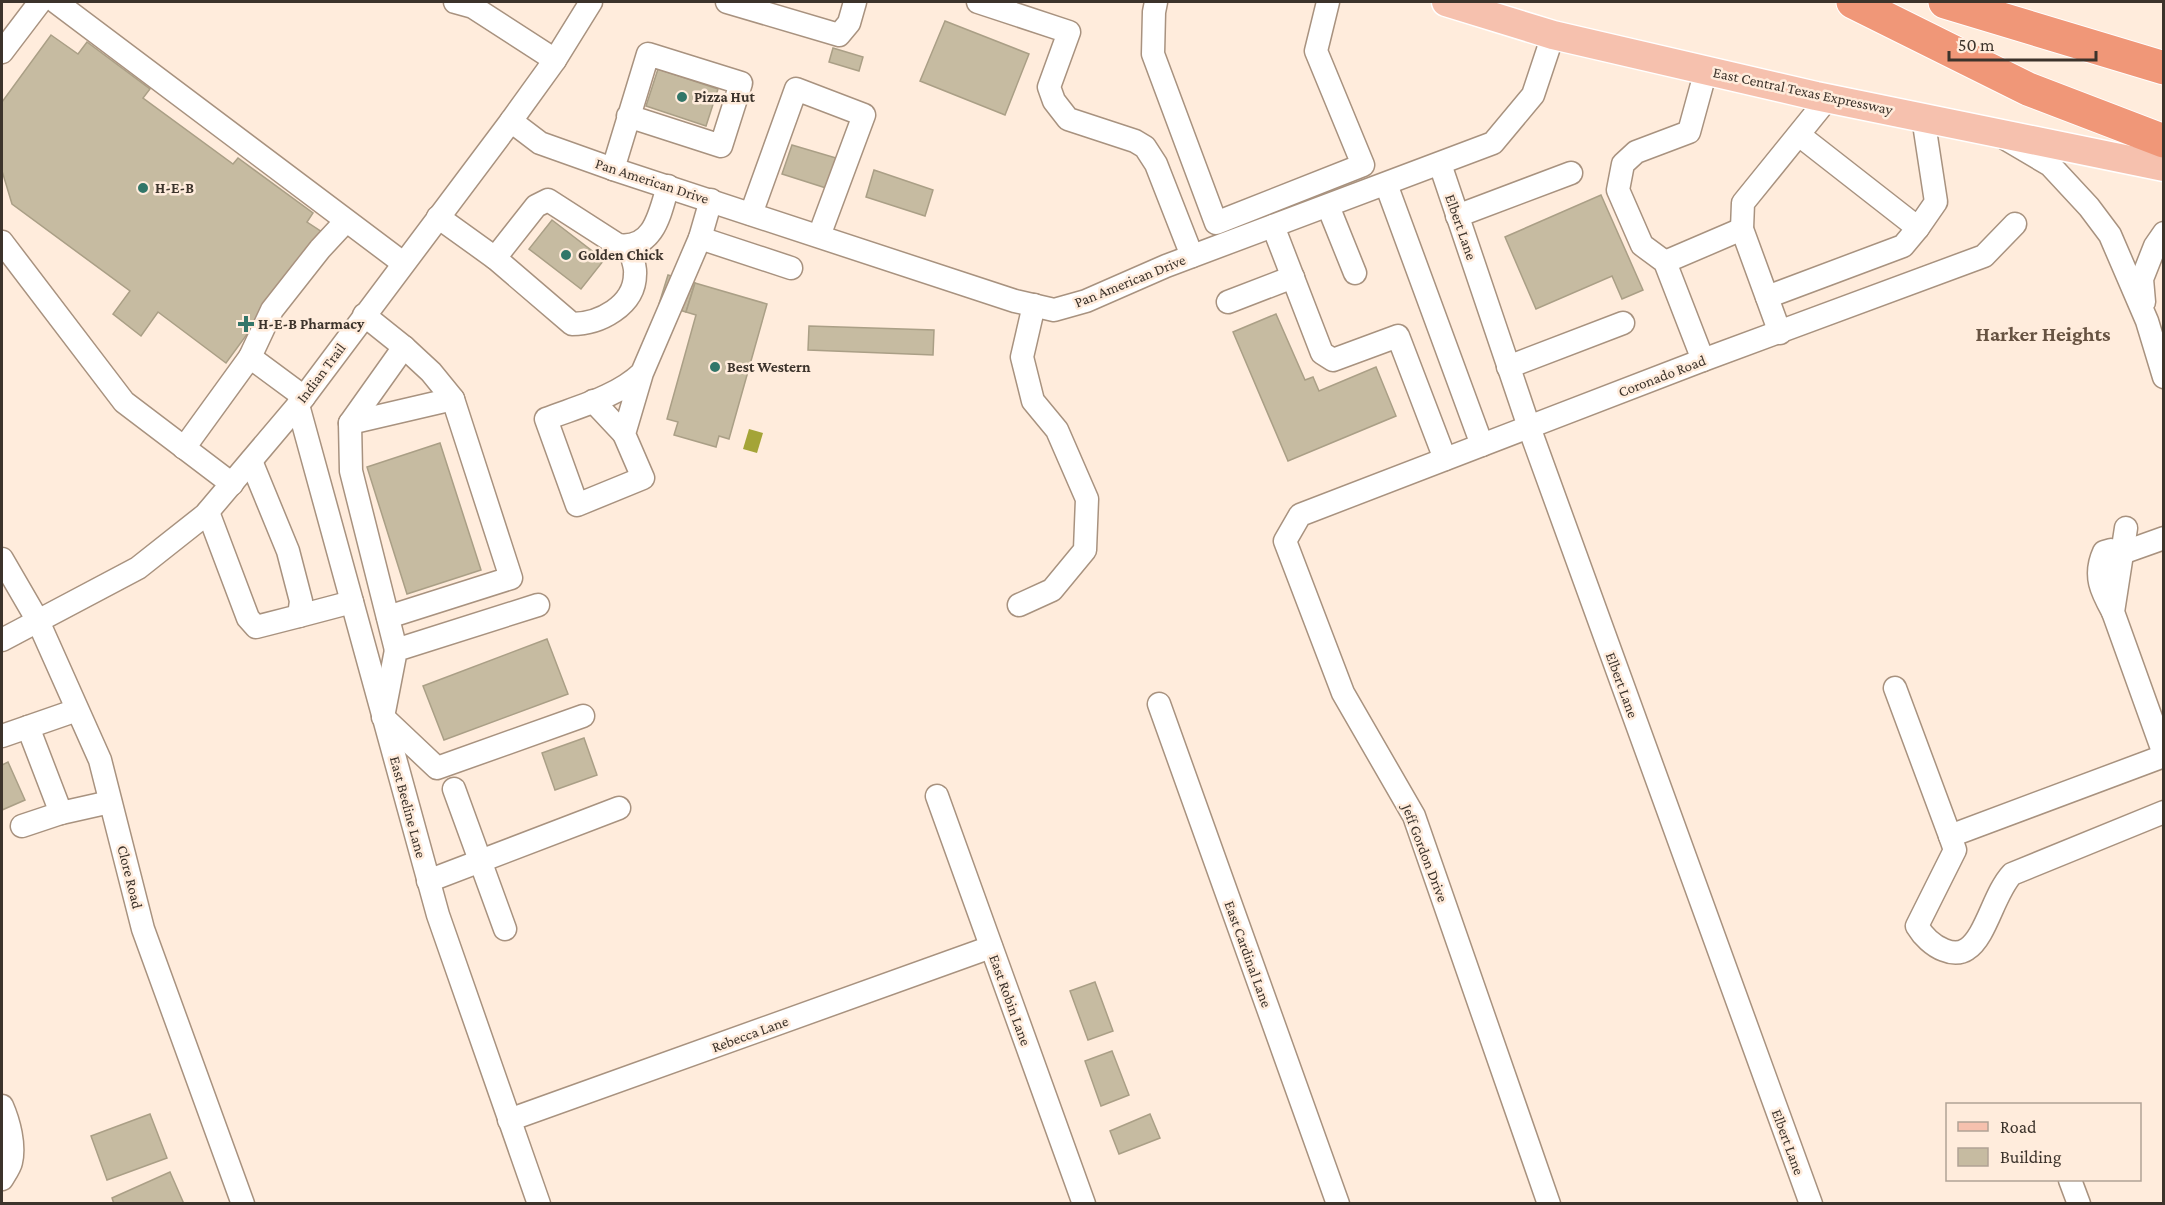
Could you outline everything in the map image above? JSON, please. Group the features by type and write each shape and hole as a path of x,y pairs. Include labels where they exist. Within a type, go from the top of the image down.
{"highway":[{"path":"1853,2 2028,89 2163,141"},
{"path":"1946,2 2163,68"}],"main road":[{"name":"East Central Texas Expressway","path":"1446,2 1553,35 1828,98 2163,167"}],"street":[{"path":"2,52 56,2 403,263"},
{"path":"456,2 473,7 555,60"},
{"name":"Indian Trail","path":"2,640 138,568 208,512 301,401 511,121 555,60 591,2"},
{"path":"727,2 839,35 849,22 855,2"},
{"path":"978,2 1001,5 1069,32 1049,87 1054,101 1068,119 1134,141 1145,147 1156,164 1192,256"},
{"path":"1156,2 1153,54 1216,223 1363,165 1316,51 1328,2"},
{"name":"Pan American Drive","path":"511,121 540,143 613,169 1015,301 1054,309 1086,301 1192,256 1493,143 1533,95 1553,35"},
{"path":"613,169 628,116 648,54 741,83 721,146 628,116"},
{"path":"1703,360 1665,262 1642,245 1618,190 1623,164 1636,152 1689,132 1706,70"},
{"path":"751,214 796,89 864,115 819,237"},
{"path":"1780,333 1742,229 1743,203 1828,98"},
{"path":"1767,297 1903,246 1936,202 1923,117"},
{"path":"1988,130 2050,165 2089,207 2110,235 2146,321 2163,377"},
{"path":"1799,135 1918,228"},
{"name":"Elbert Lane","path":"1440,164 1528,427 1811,1203"},
{"path":"1457,216 1571,173"},
{"path":"1386,184 1482,445"},
{"path":"495,258 536,206 548,200 618,245 629,247 644,241 657,222 668,186"},
{"path":"624,434 642,373 700,238 711,200"},
{"path":"1328,206 1355,273"},
{"path":"438,217 495,258 572,324 586,324 608,314 622,304 632,290 636,274 629,247"},
{"path":"184,448 250,357 272,310 320,249 346,221"},
{"name":"Coronado Road","path":"1300,515 1703,360 1984,256 2015,224"},
{"path":"1273,226 1322,353 1333,360 1398,336 1445,459"},
{"path":"1665,262 1742,229"},
{"path":"2146,321 2142,279 2155,246 2163,233"},
{"path":"700,238 791,268"},
{"path":"2,242 124,402 232,484"},
{"path":"1228,302 1293,277"},
{"path":"1019,605 1052,590 1085,550 1087,499 1057,430 1033,401 1022,357 1034,305"},
{"path":"364,315 431,372 453,399 511,578 388,616"},
{"path":"1508,367 1623,323"},
{"path":"404,347 350,423 351,471 396,650 383,717 437,768 582,716"},
{"path":"250,357 301,401"},
{"path":"593,401 624,434 643,477 577,505 546,419 593,401 634,381 642,373"},
{"path":"350,423 453,399"},
{"name":"East Beeline Lane","path":"301,401 335,541 438,915 539,1203"},
{"path":"251,462 288,551 301,601 299,616"},
{"path":"208,512 248,618 256,627 352,602"},
{"name":"Jeff Gordon Drive","path":"1300,515 1285,541 1343,693 1414,816 1549,1203"},
{"path":"1950,836 2163,755 2113,612 2126,528"},
{"path":"335,541 366,532"},
{"path":"2122,553 2163,538"},
{"name":"Clore Road","path":"2,559 38,621 100,760 143,929 243,1203"},
{"path":"396,650 538,605"},
{"path":"1895,688 1955,850 1917,926 1923,936 1941,949 1954,953 1966,950 1976,940 2003,883 2012,874 2163,812"},
{"name":"East Cardinal Lane","path":"1159,704 1338,1203"},
{"path":"2,736 77,710"},
{"path":"28,727 62,813"},
{"path":"454,789 505,929"},
{"name":"East Robin Lane","path":"937,796 1084,1203"},
{"path":"22,826 62,813 110,802"},
{"path":"428,881 619,808"},
{"name":"Rebecca Lane","path":"509,1120 991,947"},
{"path":"2,1106 11,1140 11,1162 2,1179"},
{"path":"2071,1181 2079,1203"}],"shaded area":[{"path":"749,429 763,433 757,453 743,449"}],"building":[{"path":"945,21 1029,54 1005,115 920,81"},
{"name":"H-E-B","path":"51,35 78,54 87,42 150,89 143,98 233,164 238,158 313,213 307,222 322,232 226,363 158,312 141,336 113,314 130,291 12,204 2,171 2,102"},
{"path":"833,48 863,57 859,71 829,62"},
{"name":"Pizza Hut","path":"658,69 718,89 706,126 646,106"},
{"path":"792,145 836,158 826,188 782,174"},
{"path":"874,170 933,190 925,216 866,197"},
{"path":"1601,195 1643,290 1622,299 1612,276 1536,309 1505,237"},
{"name":"Golden Chick","path":"552,220 604,260 581,289 529,249"},
{"path":"668,275 695,283 686,312 659,304"},
{"name":"Best Western","path":"695,283 767,304 729,439 719,436 716,447 674,435 678,422 667,419 696,315 686,312"},
{"path":"1276,314 1305,380 1313,377 1319,391 1376,367 1396,416 1288,461 1233,332"},
{"path":"809,326 934,330 933,355 808,350"},
{"path":"440,443 481,570 407,594 367,467"},
{"path":"547,639 568,694 444,740 423,686"},
{"path":"584,738 597,775 555,790 542,753"},
{"path":"8,762 25,800 2,810 2,765"},
{"path":"1095,982 1113,1031 1088,1040 1070,991"},
{"path":"1112,1051 1129,1095 1101,1106 1085,1061"},
{"path":"150,1114 167,1158 107,1180 91,1136"},
{"path":"1150,1114 1160,1138 1119,1154 1110,1131"},
{"path":"170,1172 184,1204 114,1204 112,1198"}],"place":[{"name":"Pizza Hut","path":"682,97"},
{"name":"H-E-B","path":"143,188"},
{"name":"Golden Chick","path":"566,255"},
{"name":"H-E-B Pharmacy","path":"246,324"},
{"name":"Best Western","path":"715,367"}],"district":[{"name":"Harker Heights","path":"2043,334"}]}
